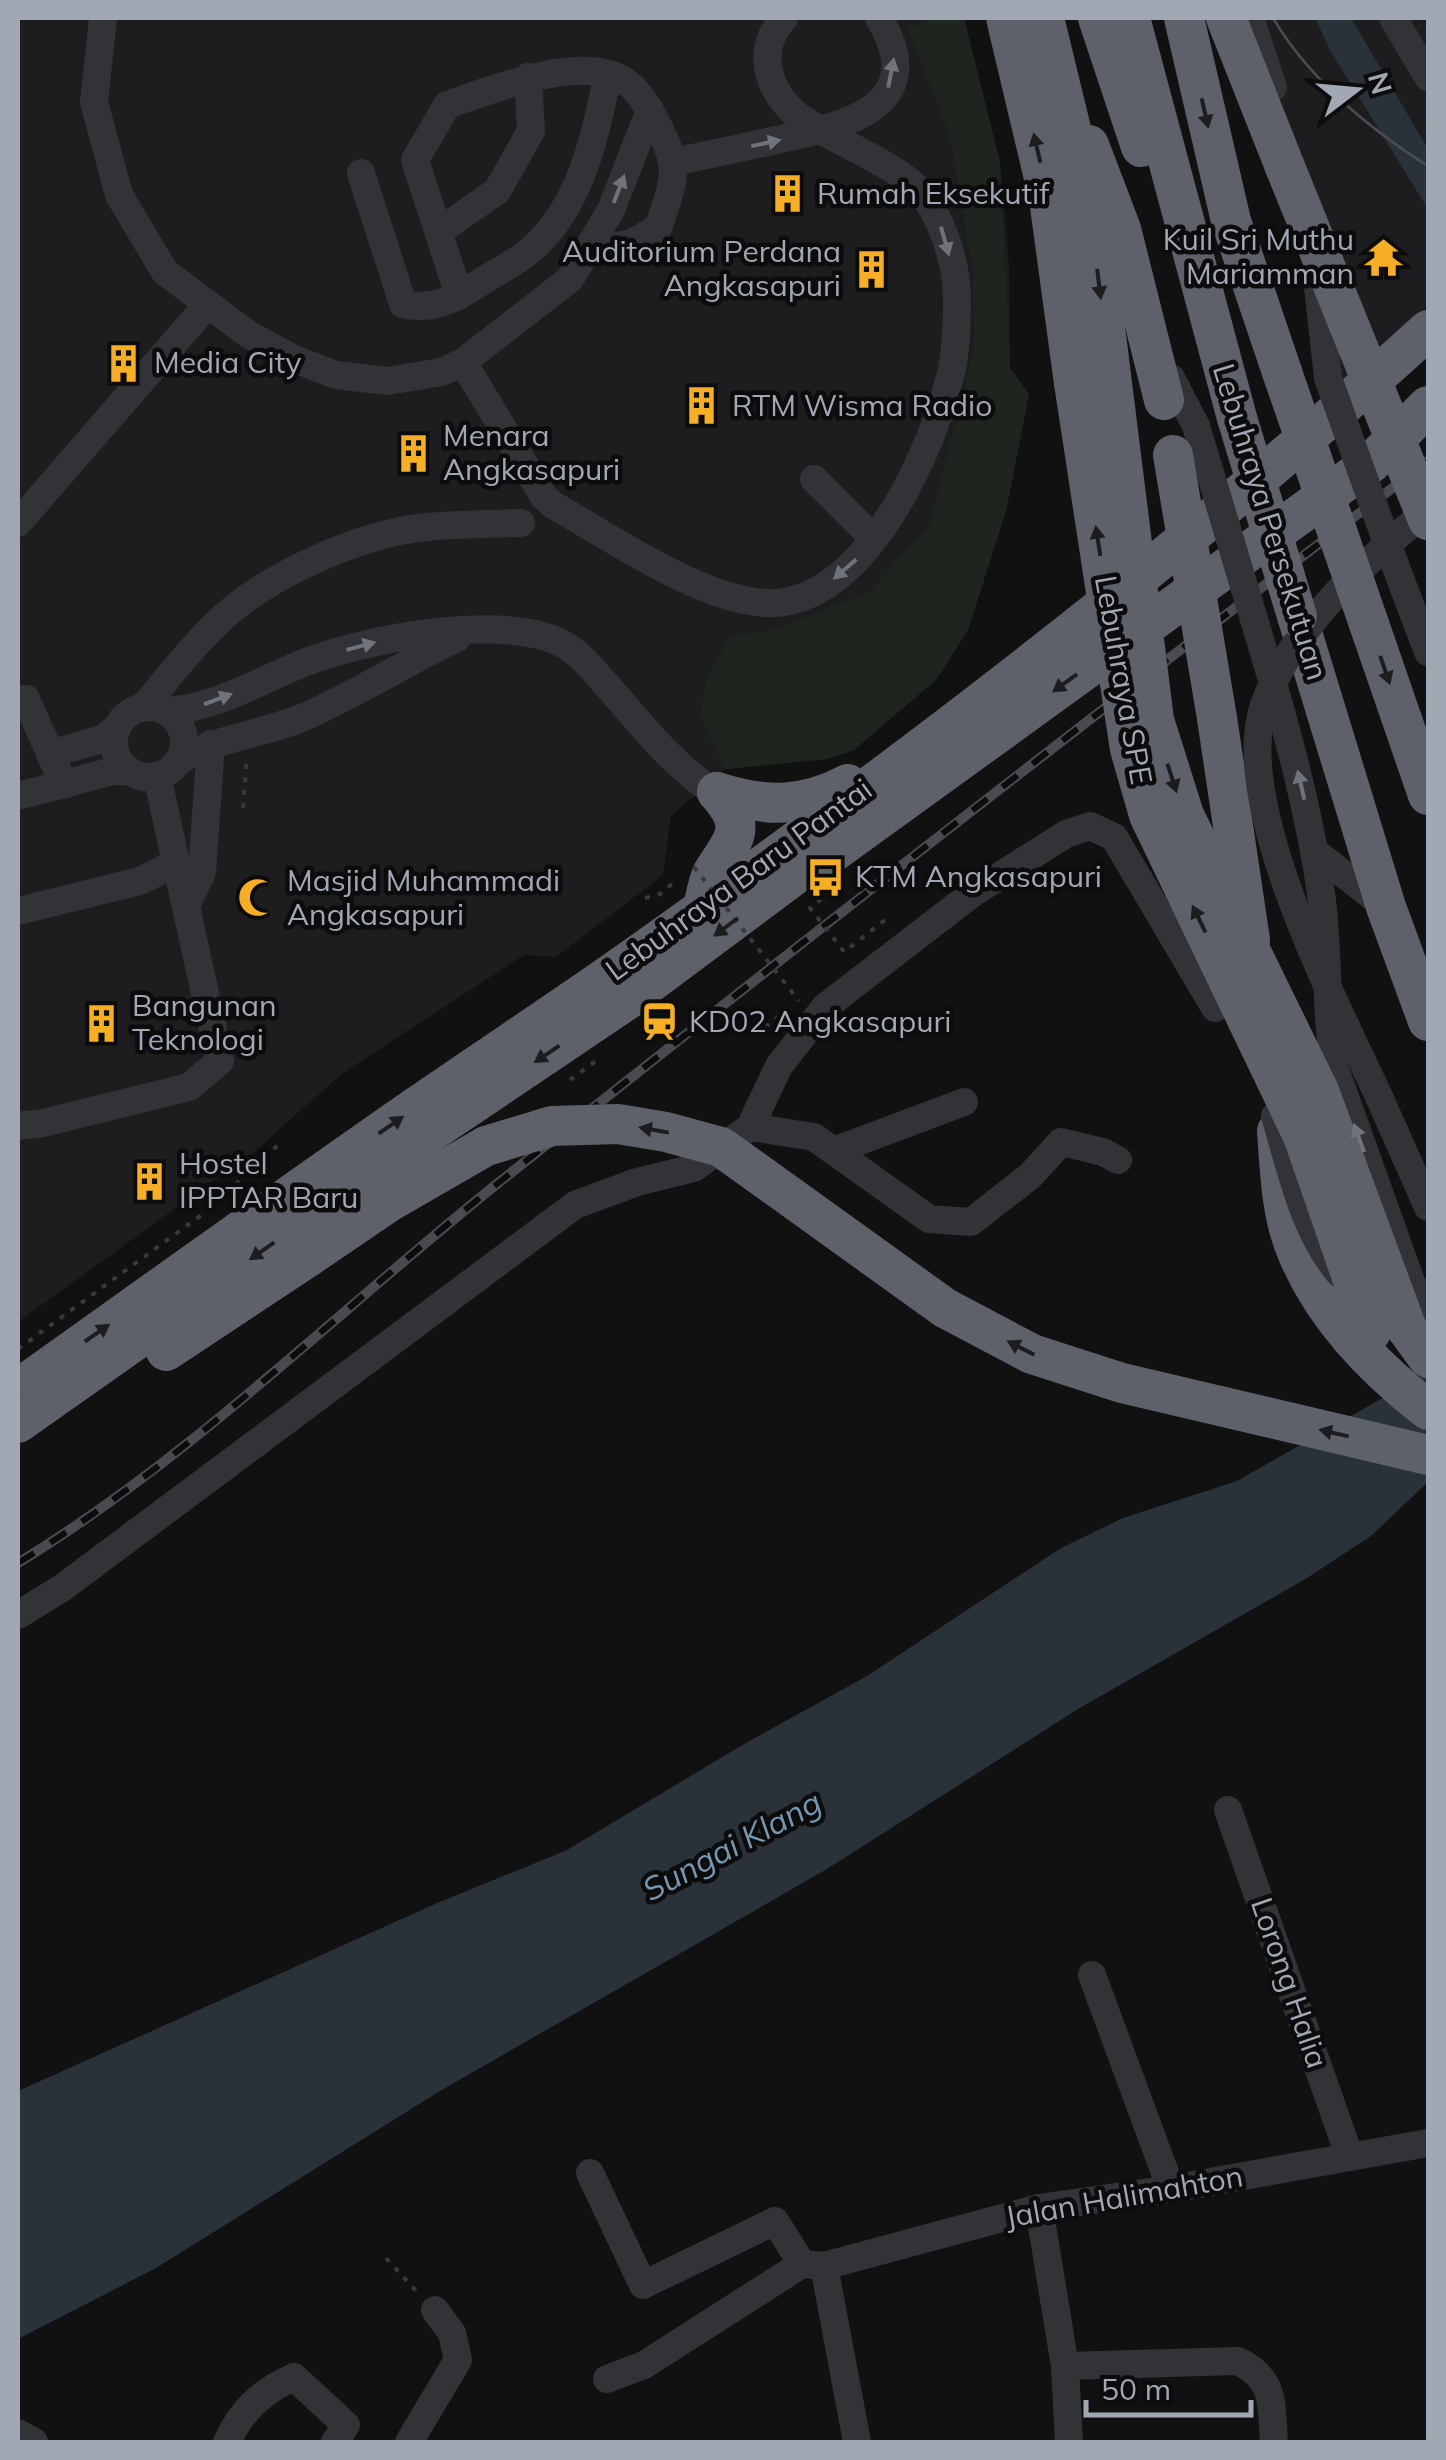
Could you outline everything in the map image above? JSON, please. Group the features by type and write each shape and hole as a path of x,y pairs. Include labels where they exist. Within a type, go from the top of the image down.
{"highway":[{"name":"Lebuhraya SPE","path":"1006,18 1050,200 1130,749 1149,815 1303,1136 1371,1332 1428,1407"},
{"path":"1028,18 1075,110 1121,229 1184,440 1217,718 1276,1116 1281,1191 1295,1249 1316,1290 1346,1330 1392,1382 1428,1407"},
{"name":"Lebuhraya SPE","path":"1044,18 1090,207 1154,720 1184,816 1319,1091 1407,1329 1428,1358"},
{"path":"1098,18 1118,85 1225,376"},
{"name":"Lebuhraya Persekutuan","path":"1130,18 1237,418 1386,908 1428,1021"},
{"name":"Lebuhraya Persekutuan","path":"1184,18 1232,221 1428,795"},
{"path":"1226,18 1428,520"},
{"path":"1118,85 1168,388"},
{"name":"Lebuhraya Baru Pantai","path":"18,1389 703,908 936,735 1164,556 1340,410 1428,330"},
{"name":"Lebuhraya Baru Pantai","path":"18,1423 428,1134 627,1000 804,868 821,861 1371,463 1428,406"},
{"path":"717,792 746,801 805,802 844,786 936,735"},
{"path":"703,908 711,874 730,850 735,831 732,813 717,792"},
{"path":"18,1450 389,1202 486,1146 552,1126 618,1124 722,1147 946,1308 1032,1354 1122,1383 1428,1455"}],"street":[{"path":"103,18 94,102 120,196 165,272 248,334 336,376 386,381 417,378 464,362 570,279 611,210 650,110"},
{"path":"464,362 553,506 713,593 766,603 794,602 812,596 856,561 904,494 934,428 952,367 956,290 944,230 920,190 783,104 766,66 768,46 784,18"},
{"path":"674,162 858,120 878,105 890,84 895,61 890,37 879,18"},
{"path":"1057,18 1066,53"},
{"path":"1250,18 1308,198 1328,378 1428,652"},
{"path":"1399,22 1428,78"},
{"path":"459,296 415,160 447,105 528,77 608,74 628,82 650,110 672,154 668,198 658,228 632,243 585,253"},
{"path":"361,173 403,304 424,308 459,296 536,245 572,198 594,136 608,74"},
{"path":"438,232 497,191 531,131 528,77"},
{"path":"536,245 570,279"},
{"path":"18,523 208,304"},
{"path":"1184,440 1262,646 1294,752 1322,905 1327,1026 1335,1069 1428,1329"},
{"path":"814,479 873,538"},
{"path":"1428,510 1324,607 1290,653 1263,707 1259,750 1260,788 1270,834 1300,922 1428,1208"},
{"path":"154,709 215,624 250,596 294,570 378,536 426,527 521,522"},
{"path":"18,796 113,771 155,769 211,744 248,738 313,714 472,631"},
{"path":"50,754 102,739 123,718 154,709 190,710 302,664 365,644 472,631 527,631 564,645 581,657 650,736 720,796 717,792"},
{"path":"21,692 64,785"},
{"path":"154,709 180,727 183,749 155,769"},
{"path":"117,728 116,752 155,769"},
{"path":"186,906 202,872 211,744"},
{"path":"18,1126 188,1087 220,1061 155,769"},
{"path":"18,1616 62,1588 576,1205 637,1182 694,1168 750,1127 779,1066 824,1006 973,893 1066,834 1090,826 1114,838 1215,1008"},
{"path":"1314,851 1386,908"},
{"path":"18,911 140,881 174,864"},
{"path":"836,1150 964,1102"},
{"path":"1276,1116 1301,1202 1326,1257 1340,1274 1376,1296 1410,1297 1428,1292"},
{"path":"750,1127 814,1136 929,1219 971,1222 1030,1176 1061,1142 1104,1152 1118,1160"},
{"name":"Lorong Halia","path":"1228,1810 1349,2156"},
{"path":"1092,1975 1171,2189"},
{"name":"Jalan Halimahton","path":"608,2379 644,2365 813,2265 1039,2208 1428,2144"},
{"path":"590,2173 643,2285 775,2221 813,2265 856,2442"},
{"path":"1039,2208 1064,2366 1069,2442"},
{"path":"408,2442 458,2360 452,2332 435,2310"},
{"path":"1064,2366 1238,2361 1258,2371 1270,2394 1274,2442"},
{"path":"226,2442 239,2416 273,2386 294,2376 346,2425 336,2442"},
{"path":"18,2433 34,2442"}],"path":[{"path":"243,808 247,764"},
{"path":"694,867 799,1001 765,1028"},
{"path":"842,884 810,908 844,952 885,920"},
{"path":"645,898 660,894"},
{"path":"18,1349 207,1211 278,1144"},
{"path":"386,2258 435,2310"}],"shaded area":[{"path":"18,18 964,18 1000,162 1009,265 1010,368 1029,394 1006,511 968,630 936,680 854,750 828,759 725,769 671,816 663,875 556,957 524,955 343,1073 256,1150 18,1322"},
{"path":"932,18 964,18 1000,162 1010,368 1029,394 1006,511 968,630 936,680 854,750 828,759 725,769 700,717 707,675 731,636 772,630 869,592 931,523 975,344 972,266 950,136 908,29"},
{"path":"1245,18 1428,18 1428,306 1339,391"}],"water":[{"path":"1315,18 1351,18 1428,149 1428,209 1331,52"},
{"name":"Sungai Klang","path":"1428,1372 1428,1482 1371,1536 1307,1578 1078,1709 827,1869 440,2091 156,2268 18,2339 18,2091 435,1904 567,1850 867,1676 1061,1548 1123,1518 1237,1481"}],"tram line":[{"path":"1273,18 1322,82 1384,136 1428,166"}],"railway":[{"path":"18,1563 144,1477 613,1092 1428,461"}],"place":[{"name":"Rumah Eksekutif","path":"787,194"},
{"name":"Kuil Sri Muthu Mariamman","path":"1384,257"},
{"name":"Auditorium Perdana Angkasapuri","path":"871,269"},
{"name":"Media City","path":"124,363"},
{"name":"RTM Wisma Radio","path":"702,406"},
{"name":"Menara Angkasapuri","path":"413,453"},
{"name":"KTM Angkasapuri","path":"825,877"},
{"name":"Masjid Muhammadi Angkasapuri","path":"257,898"},
{"name":"KD02 Angkasapuri","path":"659,1022"},
{"name":"Bangunan Teknologi","path":"102,1023"},
{"name":"Hostel IPPTAR Baru","path":"149,1181"}]}
